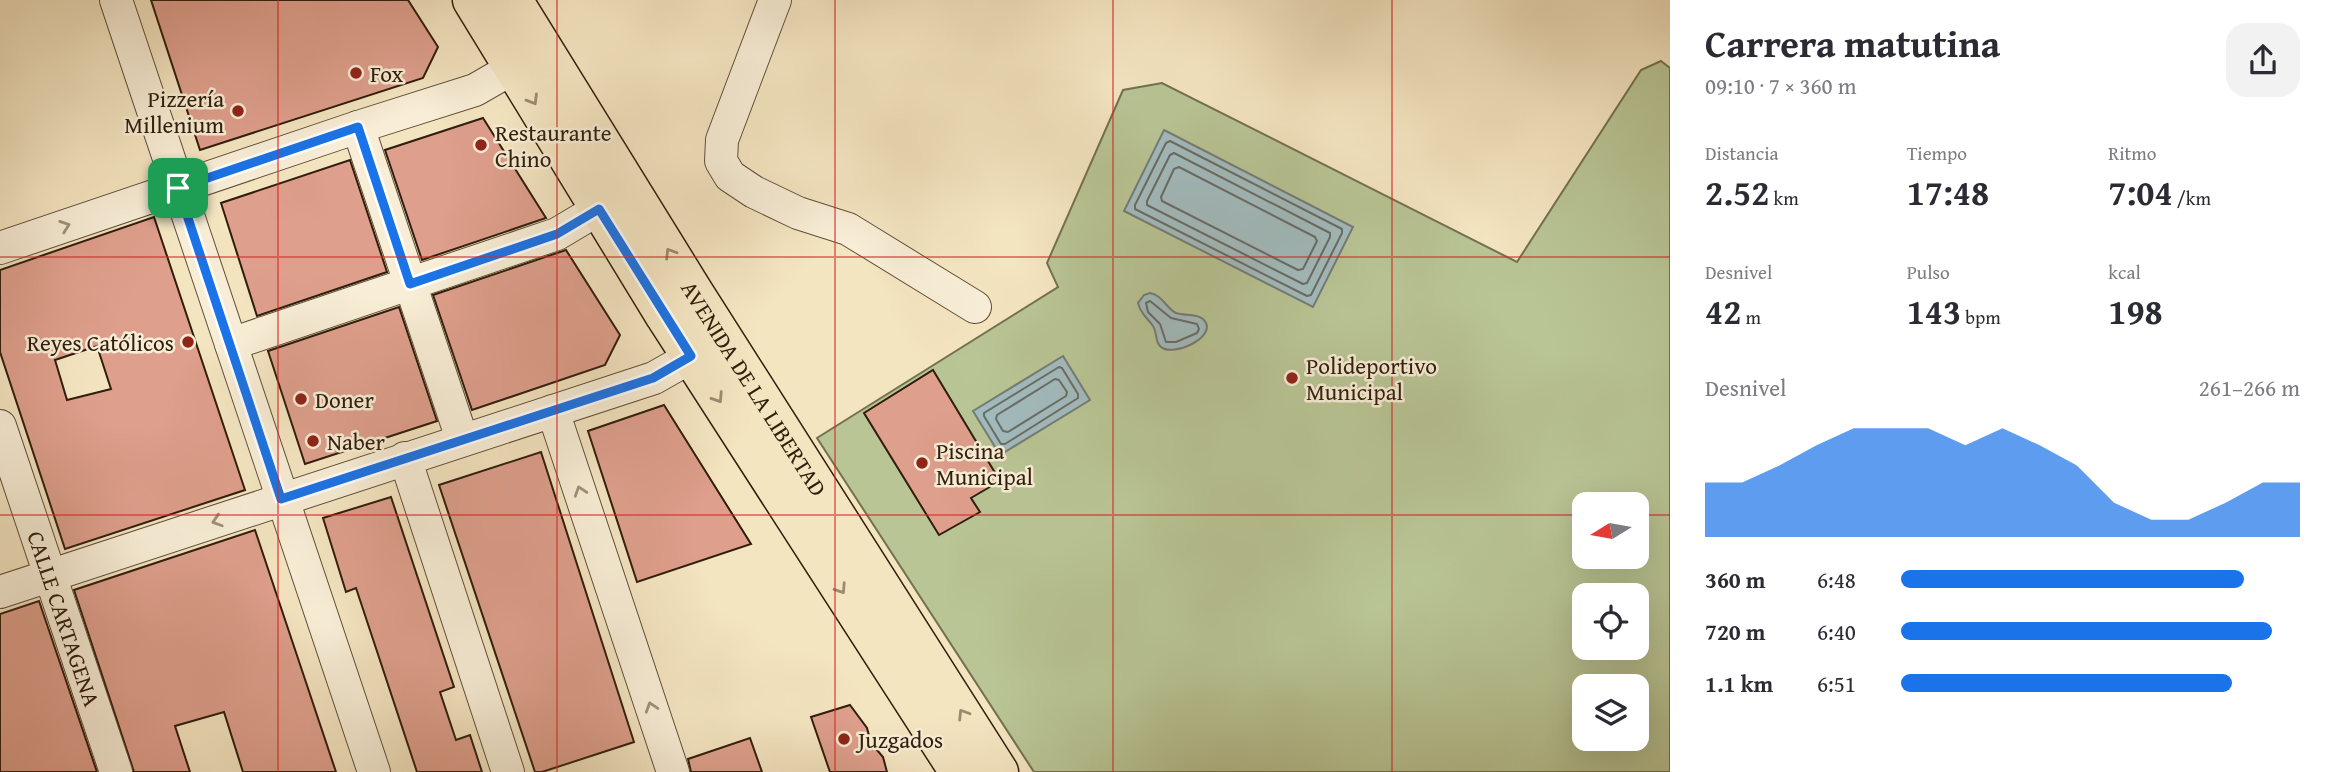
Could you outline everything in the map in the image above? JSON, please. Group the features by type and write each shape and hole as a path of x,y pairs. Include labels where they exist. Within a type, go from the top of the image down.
{"main road":[{"path":"472,0 599,209 707,348 959,772"},
{"name":"AVENIDA DE LA LIBERTAD","path":"513,0 707,348 999,772"}],"street":[{"path":"116,0 374,772"},
{"path":"775,0 722,140 721,161 730,176 754,192 797,213 848,229 975,307"},
{"path":"0,248 475,90 513,68"},
{"path":"358,127 462,439"},
{"path":"231,344 557,234 599,209"},
{"path":"0,592 653,378 707,348"},
{"path":"553,411 673,772"},
{"name":"CALLE CARTAGENA","path":"0,426 116,772"},
{"path":"405,458 508,772"}],"green space":[{"name":"Polideportivo Municipal","path":"1661,61 1670,68 1670,772 1034,772 817,438 1058,287 1047,263 1123,90 1162,83 1517,262 1641,70"}],"water":[{"path":"1164,130 1353,227 1313,307 1124,211"},
{"path":"1150,293 1158,296 1176,313 1203,319 1207,326 1205,332 1183,348 1174,350 1160,346 1154,328 1138,303 1144,295"},
{"path":"1063,356 1090,400 1000,455 973,411"}],"building":[{"path":"151,0 408,0 438,47 423,78 200,150"},
{"path":"483,118 546,218 422,260 385,150"},
{"path":"350,160 387,272 257,316 221,203"},
{"path":"154,217 245,490 65,549 0,352 0,270","holes":["97,346 111,389 67,400 55,360"]},
{"path":"566,250 620,335 605,365 472,410 433,295"},
{"path":"399,307 437,421 305,464 268,351"},
{"path":"933,370 1000,481 971,498 980,512 939,535 864,413"},
{"path":"664,405 751,544 637,582 588,431"},
{"path":"541,452 634,742 535,772 439,485"},
{"path":"391,497 454,687 440,692 456,740 470,735 482,772 417,772 356,588 346,592 323,518"},
{"path":"255,530 336,772 243,772 224,712 175,726 190,772 134,772 74,590"},
{"path":"39,601 97,772 0,772 0,614"},
{"name":"Juzgados","path":"850,705 867,728 871,743 883,757 887,772 830,772 811,717"},
{"path":"750,738 762,772 691,772 688,759"}],"place":[{"name":"Fox","path":"356,73"},
{"name":"Pizzería Millenium","path":"238,111"},
{"name":"Restaurante Chino","path":"481,145"},
{"name":"Reyes Católicos","path":"188,342"},
{"name":"Polideportivo Municipal","path":"1292,378"},
{"name":"Doner","path":"301,399"},
{"name":"Naber","path":"313,441"},
{"name":"Piscina Municipal","path":"922,463"},
{"name":"Juzgados","path":"844,739"}],"route":[{"path":"358,127 410,284 557,234 599,209 691,356 653,378 281,499 178,188 358,127"}]}
